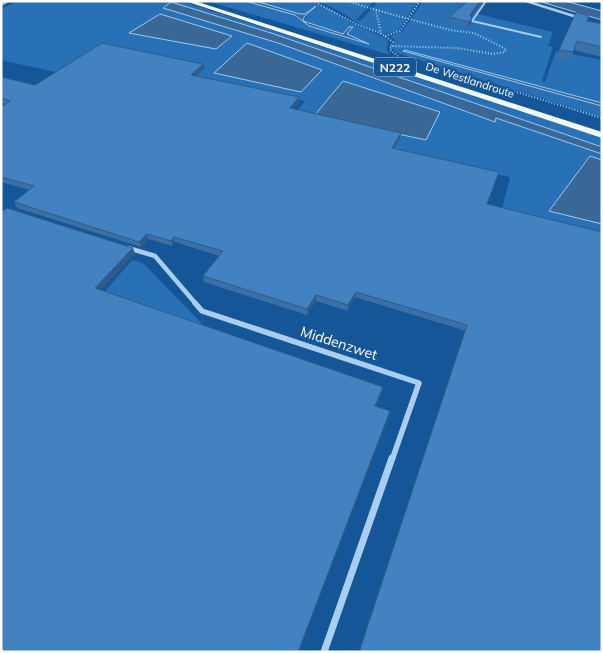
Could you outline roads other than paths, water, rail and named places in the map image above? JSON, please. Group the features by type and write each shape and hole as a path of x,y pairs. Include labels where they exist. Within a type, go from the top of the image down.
{"main road":[{"name":"De Westlandroute","path":"188,1 602,136"},
{"name":"De Westlandroute","path":"201,1 602,130"}],"street":[{"path":"1,4 8,1"},
{"path":"526,1 583,19"},
{"name":"Middenzwet","path":"119,245 156,256 202,310 419,383 324,652"}],"lane":[{"path":"486,1 472,21 540,37"}]}
